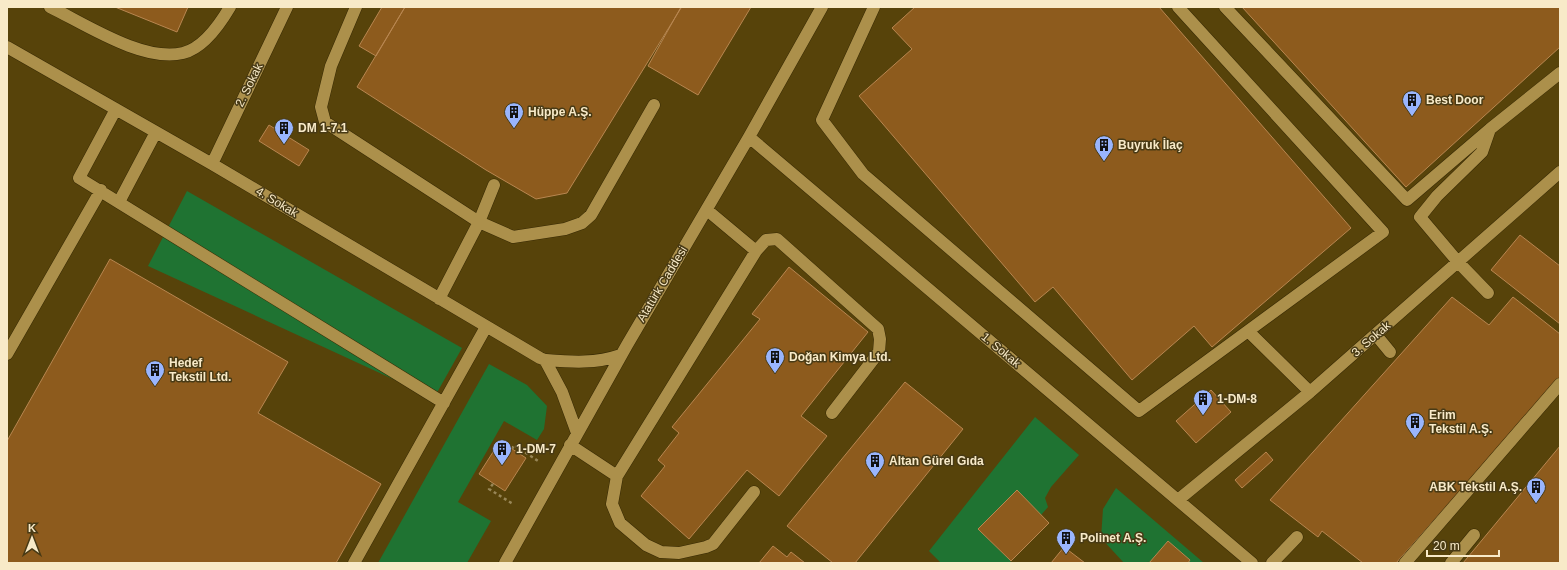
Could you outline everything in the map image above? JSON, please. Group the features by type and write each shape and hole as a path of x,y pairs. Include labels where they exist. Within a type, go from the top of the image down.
{"street":[{"path":"50,7 128,46 162,54 184,53 202,43 223,19 230,7"},
{"name":"2. Sokak","path":"212,164 287,7"},
{"path":"356,7 331,66 321,107 325,122 478,222 513,237 565,229 582,223 591,215 654,105"},
{"name":"Atatürk Caddesi","path":"505,563 621,355 749,137 822,7"},
{"path":"874,7 822,120 863,174 1139,411 1382,232 1178,7"},
{"path":"1226,7 1407,200 1490,129 1560,73"},
{"name":"4. Sokak","path":"7,47 212,164 486,327 545,360"},
{"path":"116,109 79,178 101,190 444,403"},
{"path":"1488,293 1458,262 1420,217 1438,196 1482,152 1490,129"},
{"path":"119,202 156,132"},
{"name":"1. Sokak","path":"749,137 1252,563"},
{"name":"3. Sokak","path":"1178,500 1310,392 1560,172"},
{"path":"439,299 478,222 494,185"},
{"path":"7,354 101,190"},
{"path":"706,210 756,251"},
{"path":"754,492 713,544 680,553 662,552 646,545 620,523 612,504 617,476 756,251 766,240 777,238 878,329 880,339 879,352 832,413"},
{"path":"354,563 486,327"},
{"path":"1248,331 1310,392"},
{"path":"1376,335 1390,352"},
{"path":"577,433 562,392 545,360 597,361 621,355"},
{"path":"1405,563 1560,384"},
{"path":"570,445 617,476"},
{"path":"1451,563 1474,535"},
{"path":"1272,563 1297,537"}],"path":[{"path":"512,449 514,445 538,461"},
{"path":"493,484 489,489 513,504"}],"green space":[{"path":"187,191 462,348 434,398 148,266"},
{"path":"489,364 527,385 547,406 544,429 537,440 504,421 458,502 491,521 467,563 378,563"},
{"path":"1035,417 1079,455 1051,487 1045,498 1048,507 1041,515 1017,490 978,529 1011,561 1009,563 941,563 929,551"},
{"path":"1116,488 1204,563 1188,563 1190,560 1124,563 1101,538 1103,509"}],"building":[{"path":"115,7 188,7 177,32"},
{"path":"382,7 405,7 376,56 359,46"},
{"name":"Hüppe A.Ş.","path":"405,7 681,8 567,193 536,199 486,170 357,87"},
{"path":"681,7 751,7 698,95 648,66"},
{"name":"Buyruk İlaç","path":"915,7 1159,7 1351,228 1212,347 1194,326 1132,380 1053,287 1035,302 859,96 912,49 892,28"},
{"name":"Best Door","path":"1242,7 1560,7 1560,47 1406,187"},
{"name":"DM 1-7.1","path":"269,125 309,150 299,166 259,141"},
{"path":"1520,235 1560,266 1560,324 1491,270"},
{"name":"Hedef Tekstil Ltd.","path":"110,259 288,362 258,413 381,484 336,563 7,563 7,441"},
{"name":"Doğan Kimya Ltd.","path":"789,267 868,332 801,416 827,436 779,496 747,470 689,539 641,496 665,466 658,460 679,433 672,427 760,319 752,314"},
{"name":"Erim Tekstil A.Ş.","path":"1452,297 1489,325 1513,297 1560,334 1560,378 1396,563 1363,563 1322,531 1318,537 1270,500"},
{"name":"Altan Gürel Gıda","path":"905,382 963,429 855,563 833,563 787,526"},
{"name":"1-DM-8","path":"1211,390 1231,412 1196,443 1176,421"},
{"name":"1-DM-7","path":"500,441 526,458 505,491 479,474"},
{"name":"ABK Tekstil A.Ş.","path":"1560,446 1560,563 1463,563"},
{"path":"1266,452 1273,460 1242,488 1235,480"},
{"path":"1017,490 1049,523 1011,561 978,529"},
{"path":"1168,541 1190,560 1188,563 1149,563"},
{"path":"773,546 787,557 791,552 805,563 759,563"},
{"name":"Polinet A.Ş.","path":"1064,547 1085,563 1051,563"}],"place":[{"name":"Best Door","path":"1412,117"},
{"name":"Hüppe A.Ş.","path":"514,129"},
{"name":"DM 1-7.1","path":"284,145"},
{"name":"Buyruk İlaç","path":"1104,162"},
{"name":"Doğan Kimya Ltd.","path":"775,374"},
{"name":"Hedef Tekstil Ltd.","path":"155,387"},
{"name":"1-DM-8","path":"1203,416"},
{"name":"Erim Tekstil A.Ş.","path":"1415,439"},
{"name":"1-DM-7","path":"502,466"},
{"name":"Altan Gürel Gıda","path":"875,478"},
{"name":"ABK Tekstil A.Ş.","path":"1536,504"},
{"name":"Polinet A.Ş.","path":"1066,555"}]}
